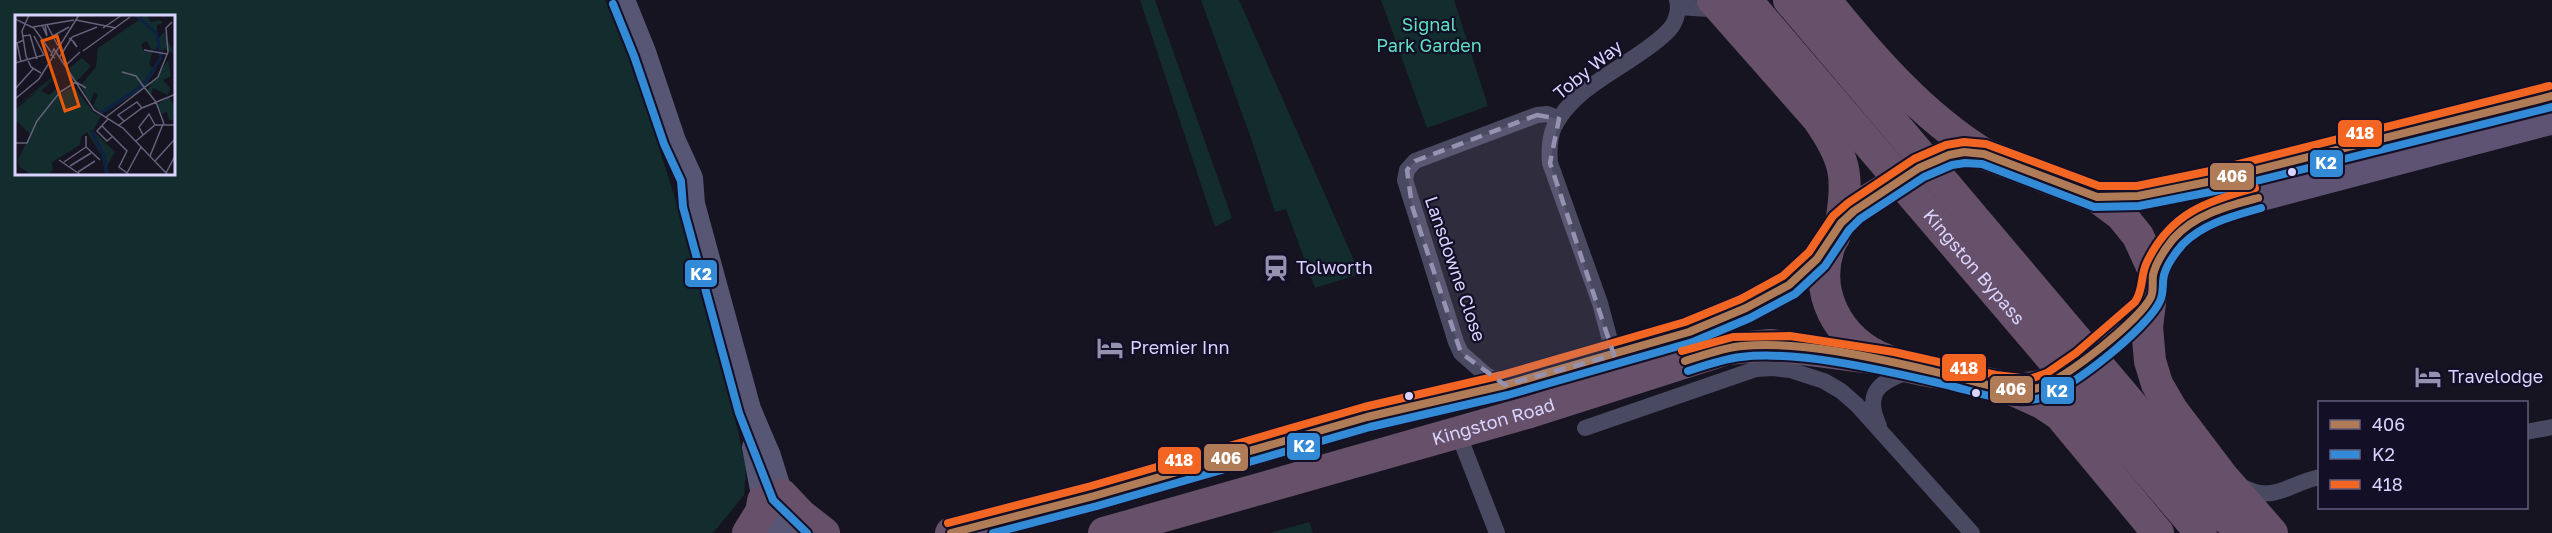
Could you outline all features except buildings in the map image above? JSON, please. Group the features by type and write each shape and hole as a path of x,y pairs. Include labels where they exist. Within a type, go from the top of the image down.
{"highway":[{"name":"Kingston Bypass","path":"1789,0 2240,533"},
{"path":"1825,0 1869,53 1945,127 1984,154 2097,196 2115,210 2138,236 2153,284 2147,327 2150,361 2157,384 2172,410 2222,476 2272,533"},
{"name":"Kingston Bypass","path":"1727,3 2201,533"},
{"path":"1727,3 1818,119 1842,160 1846,184 1837,230 1826,254 1823,270 1824,293 1829,307 1845,332 1865,348 1886,360 2007,387 2042,403 2060,415 2158,533"},
{"name":"Kingston Road","path":"951,533 1094,496 1367,417 1505,385 1689,332 1746,308 1789,285 1817,259 1837,230 1854,211 1919,168 1949,155 1964,152 1984,154"},
{"path":"2007,387 2040,387 2051,382 2140,313 2153,284"},
{"name":"Kingston Road","path":"1104,533 1530,412 1715,351 1740,346 1781,346 1886,360"},
{"path":"748,533 772,498 801,515 824,533"}],"main road":[{"path":"2097,196 2115,198 2164,193 2552,96"},
{"path":"2153,284 2177,235 2200,216 2214,210 2552,121"}],"street":[{"path":"623,0 644,52 674,141 677,169 693,204 772,498 793,533"},
{"name":"Toby Way","path":"1614,355 1600,303 1550,163 1549,145 1554,128 1569,106 1666,33 1675,21 1678,3 1727,3"},
{"name":"Lansdowne Close","path":"1505,385 1486,375 1461,353 1412,206 1405,180 1407,170 1415,161 1537,115 1547,114 1559,119"},
{"path":"1585,428 1756,369 1773,368 1824,381 1857,405 1972,533"},
{"path":"1881,433 1873,410 1876,391 1886,380 1920,368"},
{"path":"2528,432 2552,427"},
{"path":"1458,433 1497,533"},
{"path":"2222,476 2261,495 2273,494 2318,477"},
{"path":"770,533 772,498"}],"highlighted area":[{"path":"1537,115 1559,119 1550,163 1614,355 1505,385 1461,353 1412,206 1407,170 1415,161"}],"green space":[{"path":"0,0 605,0 624,38 688,239 726,376 746,469 744,495 713,533 0,533"},
{"path":"1140,0 1155,0 1232,218 1215,227"},
{"path":"1201,0 1239,0 1360,274 1315,288 1286,209 1275,212"},
{"name":"Signal Park Garden","path":"1381,0 1454,0 1488,106 1427,128"},
{"path":"1309,522 1313,533 1270,533"}],"transit line":[{"name":"K2","path":"613,4 634,56 664,144 681,181 683,207 739,413 773,500 807,533"},
{"name":"418","path":"948,523 1091,486 1364,407 1502,375 1685,322 1741,299 1783,276 1809,252 1833,216 1848,203 1914,159 1946,145 1964,142 1986,144 2099,186 2137,186 2215,170 2549,86"},
{"name":"406","path":"951,533 1094,496 1367,417 1505,385 1689,332 1746,308 1789,285 1817,259 1841,223 1854,211 1919,168 1949,155 1964,152 1984,154 2097,197 2138,196 2217,180 2552,96"},
{"name":"K2","path":"993,533 1097,506 1370,427 1508,395 1693,342 1750,318 1795,294 1825,266 1849,230 1860,219 1924,177 1952,165 1982,164 2094,207 2139,206 2220,190 2552,107"},
{"name":"418","path":"1682,351 1733,337 1790,336 1894,352 1996,375 2030,379 2047,373 2076,353 2135,302 2140,292 2147,262 2156,246 2178,221 2205,204 2255,188"},
{"name":"406","path":"1685,361 1742,346 1791,346 1870,357 1991,386 2015,390 2038,388 2050,383 2082,362 2117,334 2144,307 2152,294 2153,275 2159,261 2170,243 2182,230 2213,212 2258,198"},
{"name":"K2","path":"1688,371 1734,358 1789,356 1869,368 1992,397 2017,400 2041,398 2070,384 2107,357 2141,326 2160,301 2164,275 2169,262 2191,237 2219,221 2261,208"}],"place":[{"name":"Tolworth","path":"1276,268"},
{"name":"Premier Inn","path":"1110,348"},
{"name":"Travelodge","path":"2428,377"}]}
